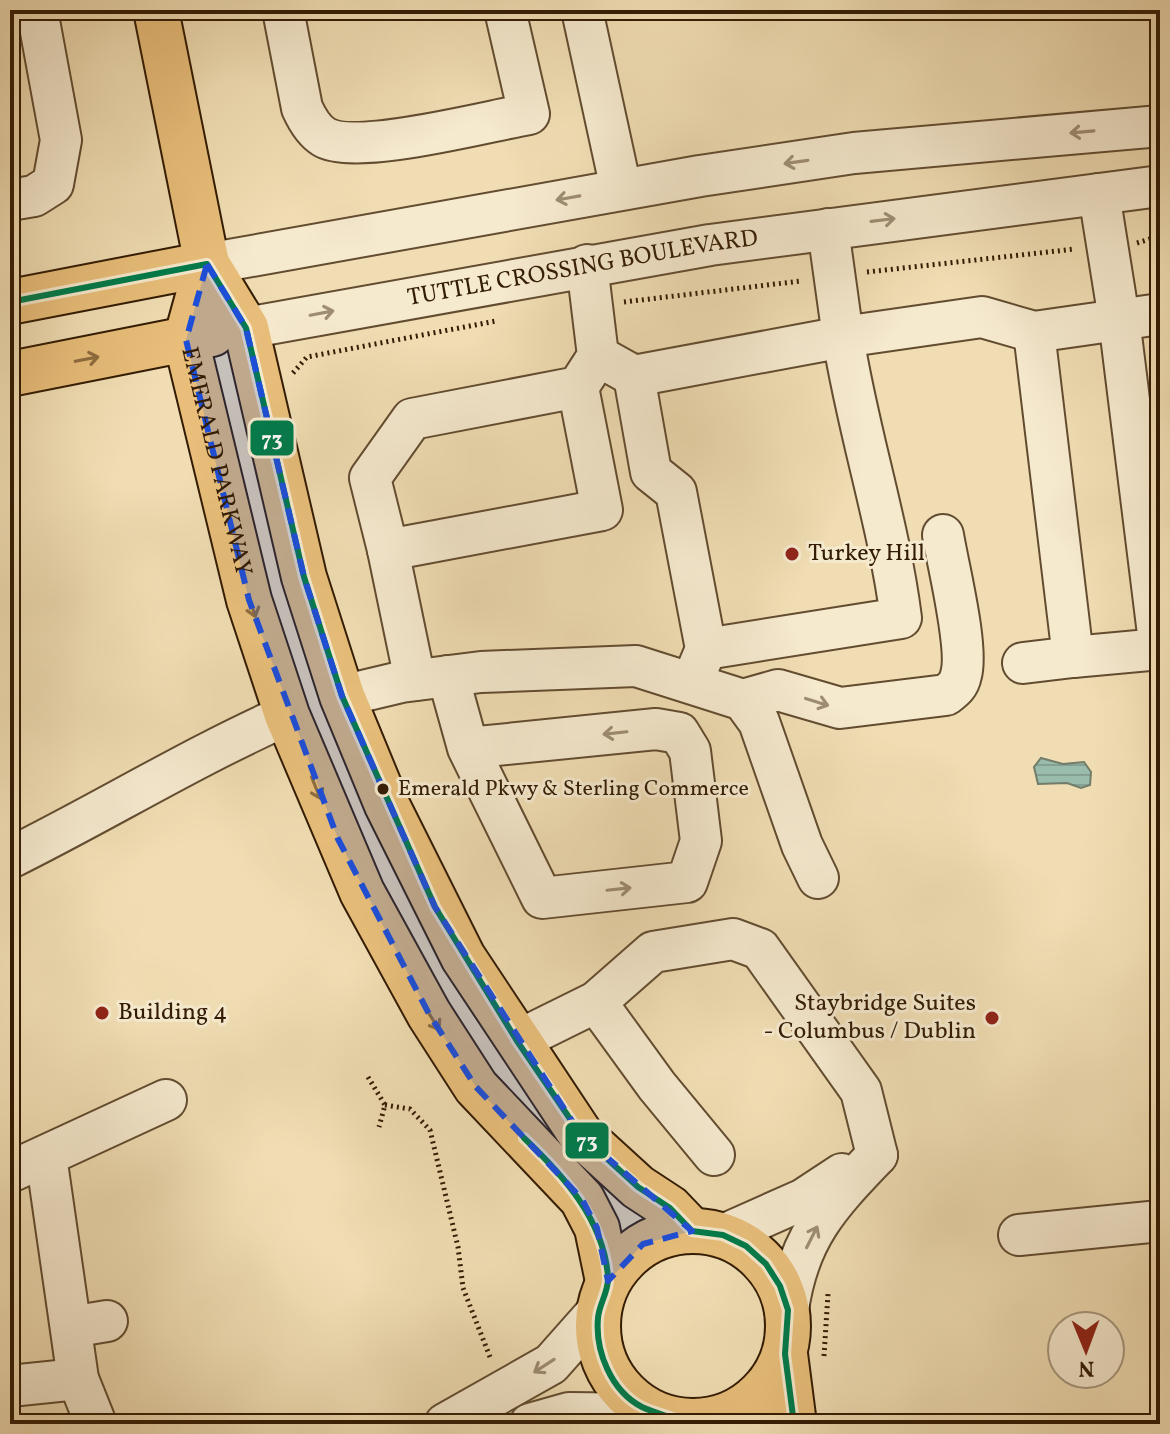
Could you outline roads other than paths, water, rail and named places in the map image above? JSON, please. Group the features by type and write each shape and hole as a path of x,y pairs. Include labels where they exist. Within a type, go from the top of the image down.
{"main road":[{"path":"156,10 207,264 246,328 304,577 342,696 387,805 435,907 517,1041 581,1135 638,1187 707,1233 746,1246 766,1264 780,1286 804,1360 794,1424"},
{"path":"10,302 207,264"},
{"name":"EMERALD PARKWAY","path":"207,264 186,340 249,600 287,715 362,892 429,1014 476,1087 582,1199 597,1228 603,1296"},
{"name":"TUTTLE CROSSING BOULEVARD","path":"10,374 246,328"},
{"path":"707,1233 666,1234 643,1244 623,1260 603,1296 598,1342 608,1372 628,1397 676,1420 718,1419 747,1405 770,1383 804,1360"}],"street":[{"path":"10,200 34,196 53,184 61,140 37,10"},
{"path":"283,10 302,108 309,123 323,137 359,145 529,114 505,10"},
{"path":"582,10 621,189"},
{"path":"207,264 621,189 854,153 1160,126"},
{"name":"TUTTLE CROSSING BOULEVARD","path":"246,328 587,265 828,229 1160,186"},
{"path":"1023,663 1160,649 1119,319 1099,194"},
{"path":"342,696 432,678 560,666 699,665 901,618 896,580 854,402 828,229"},
{"path":"388,550 602,510 588,372 592,305 587,265"},
{"path":"634,376 651,472 676,492 699,665 679,733 690,751 701,841 687,882 542,898 432,678 388,550 370,478 412,419 588,372 634,376 843,337 982,317 1034,332 1160,314"},
{"path":"1034,332 1073,657"},
{"path":"743,700 778,690 840,708 946,695 957,686 963,671 946,552 896,580"},
{"path":"699,665 743,700 759,722 802,845 818,878"},
{"path":"10,858 129,798 186,764 287,715"},
{"path":"468,748 656,729 679,733"},
{"path":"517,1041 596,1002 653,952 733,939 760,949 861,1091 877,1155"},
{"path":"596,1002 657,1086 714,1155"},
{"path":"10,1172 166,1100"},
{"path":"707,1233 804,1199 877,1155"},
{"path":"788,1310 793,1272 823,1214 877,1155"},
{"path":"46,1156 89,1324 78,1379 96,1424"},
{"path":"1019,1235 1160,1221"},
{"path":"445,1424 551,1364 603,1296"},
{"path":"10,1386 78,1379"},
{"path":"530,1424 569,1413 676,1420"}],"place":[{"name":"Turkey Hill","path":"792,554"},
{"name":"Emerald Pkwy & Sterling Commerce","path":"383,789"},
{"name":"Building 4","path":"102,1013"},
{"name":"Staybridge Suites - Columbus / Dublin","path":"992,1018"}]}
